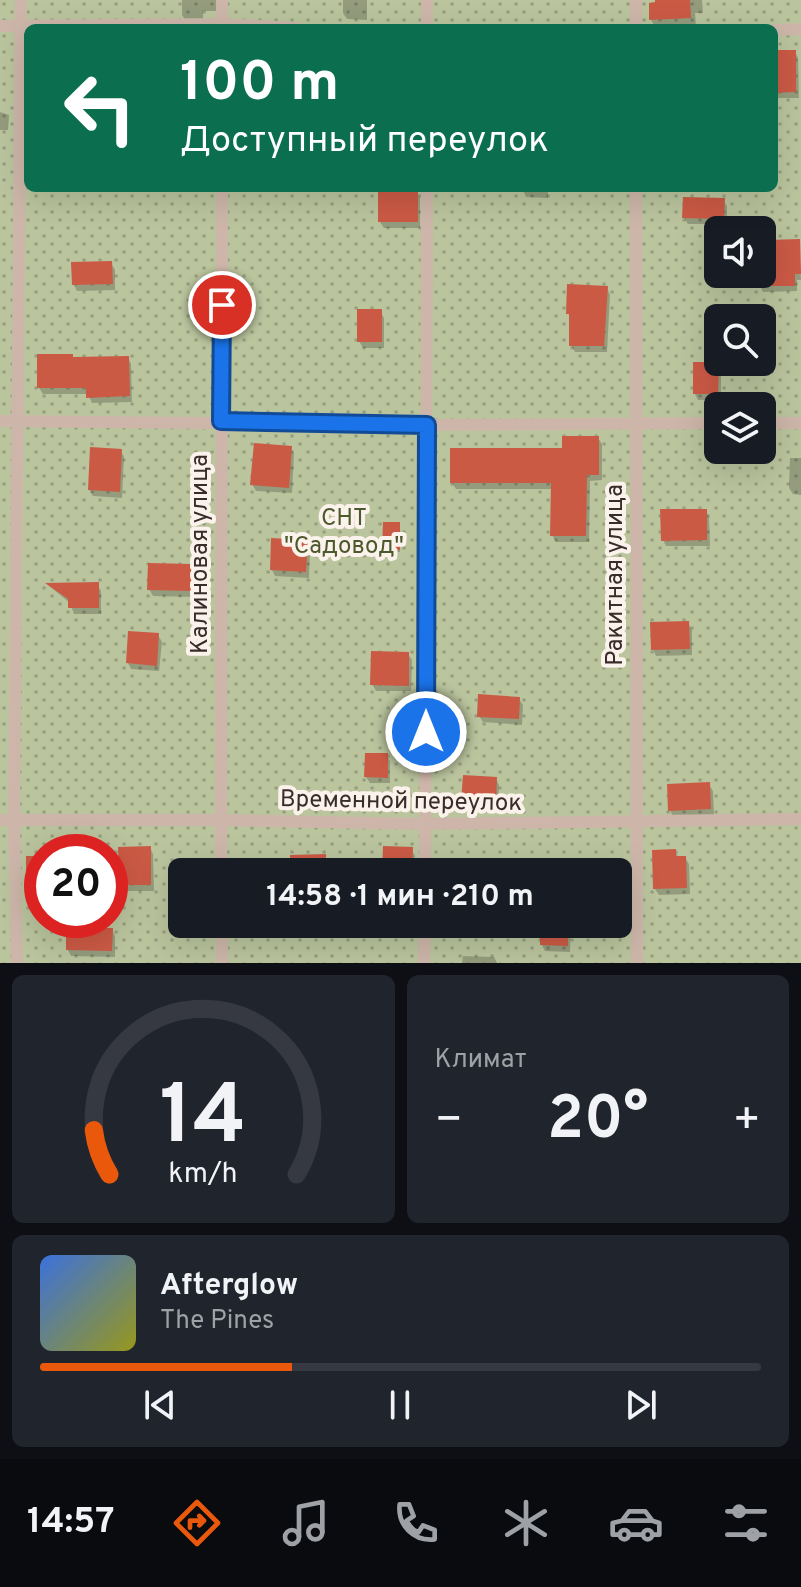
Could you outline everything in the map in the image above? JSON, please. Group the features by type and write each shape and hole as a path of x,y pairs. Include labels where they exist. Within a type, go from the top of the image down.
{"lane":[{"path":"17,963 7,820 17,421 21,0"},
{"path":"222,0 222,24"},
{"path":"427,0 427,24"},
{"path":"636,0 636,24"},
{"path":"0,26 21,26"},
{"path":"778,30 801,29"},
{"name":"Калиновая улица","path":"221,858 222,192"},
{"path":"425,858 427,192"},
{"name":"Ракитная улица","path":"636,192 637,963"},
{"path":"0,421 427,425 704,423"},
{"path":"776,423 801,423"},
{"name":"Временной переулок","path":"7,820 425,824 801,819"},
{"path":"222,938 222,963"},
{"path":"424,963 425,938"}],"green space":[{"name":"СНТ \"Садовод\"","path":"0,0 801,0 801,963 0,963"}],"building":[{"path":"655,0 690,0 691,18 649,20 649,3"},
{"path":"778,50 796,50 796,92 778,93"},
{"path":"378,192 418,192 418,222 378,222"},
{"path":"683,197 725,198 724,216 682,218"},
{"path":"800,239 801,274 795,274 795,286 776,286 776,240"},
{"path":"112,261 113,284 72,285 71,262"},
{"path":"567,284 608,286 604,346 569,346"},
{"path":"357,309 382,309 382,342 357,342"},
{"path":"37,354 129,356 130,396 86,398 86,388 37,388"},
{"path":"693,362 704,362 704,376 719,376 718,392 693,394"},
{"path":"562,436 599,436 599,475 587,475 586,536 550,536 551,483 450,483 450,448 562,448"},
{"path":"254,443 292,446 289,488 250,485"},
{"path":"90,447 122,449 120,492 88,490"},
{"path":"660,509 707,509 707,540 661,541"},
{"path":"383,522 400,522 400,550 382,550"},
{"path":"271,538 308,540 306,572 270,570"},
{"path":"148,563 192,564 192,591 147,590"},
{"path":"99,582 99,608 68,608 68,599 45,583"},
{"path":"689,621 690,649 651,650 650,622"},
{"path":"128,631 159,633 157,666 126,663"},
{"path":"371,651 409,652 409,686 370,685"},
{"path":"478,694 520,697 519,719 477,717"},
{"path":"365,753 388,753 388,778 364,777"},
{"path":"463,775 497,777 496,803 461,802"},
{"path":"710,782 711,809 668,811 667,784"},
{"path":"151,846 151,885 128,885 128,847"},
{"path":"383,846 413,847 413,858 383,858"},
{"path":"676,849 676,856 686,856 687,888 653,889 652,850"},
{"path":"326,854 326,858 290,858 290,855"},
{"path":"66,938 113,938 112,951 66,950"},
{"path":"540,938 568,938 568,946 540,945"}],"route":[{"path":"222,305 221,421 427,425 426,732"}]}
